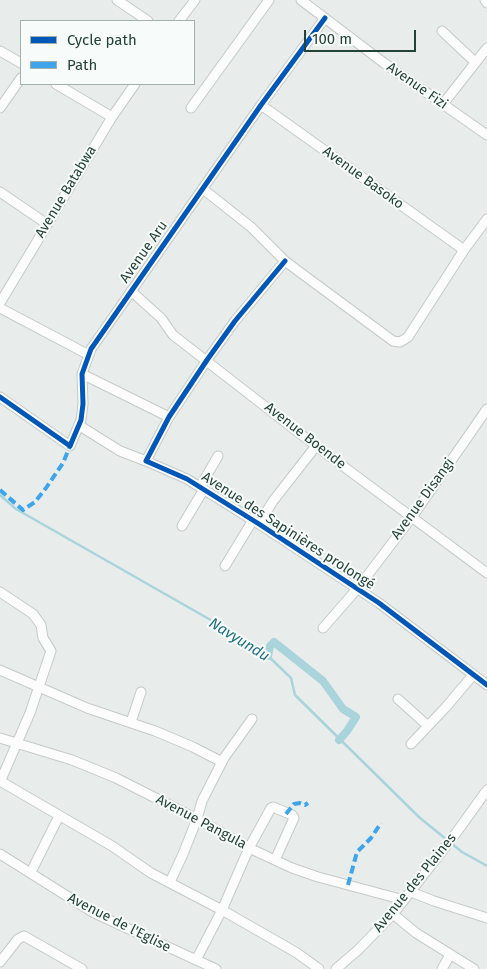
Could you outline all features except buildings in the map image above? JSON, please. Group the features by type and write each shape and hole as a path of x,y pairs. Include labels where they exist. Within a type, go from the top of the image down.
{"street":[{"path":"117,0 147,20"},
{"path":"180,20 195,0"},
{"path":"191,108 269,0"},
{"name":"Avenue Fizi","path":"301,0 384,64 487,135"},
{"name":"Avenue Aru","path":"0,397 70,446 80,426 83,412 82,374 89,355 131,291 262,105 326,18"},
{"path":"442,31 475,62"},
{"path":"443,104 487,48"},
{"path":"0,51 20,62"},
{"path":"0,108 20,79"},
{"path":"58,85 112,117"},
{"name":"Avenue Batabwa","path":"0,303 112,117 134,85"},
{"name":"Avenue Basoko","path":"262,105 464,250"},
{"path":"203,189 251,227 285,260 393,340 400,342 408,337 464,250 487,219"},
{"path":"0,192 47,224"},
{"path":"146,461 169,418 207,360 235,321 285,260"},
{"name":"Avenue Boende","path":"131,291 161,318 170,332 316,446 487,573"},
{"path":"0,308 89,355"},
{"path":"82,374 169,418"},
{"name":"Avenue Disangi","path":"323,628 357,588 412,517 487,409"},
{"name":"Avenue des Sapinières prolongé","path":"80,426 120,452 146,461 202,488 256,522 357,588 487,685"},
{"path":"224,566 316,446"},
{"path":"182,526 218,456"},
{"path":"0,592 32,614 41,625 42,636 51,651 39,688 0,781 112,846 151,873 222,910 297,953 319,969"},
{"path":"0,670 99,712 131,722 193,747 222,762"},
{"path":"411,744 473,675"},
{"path":"131,722 141,692"},
{"path":"398,698 428,726"},
{"path":"170,882 197,818 202,801 222,762 252,719"},
{"name":"Avenue Pangula","path":"0,738 94,768 197,818 249,848 307,874 404,900"},
{"name":"Avenue des Plaines","path":"336,969 358,950 411,892 487,790"},
{"path":"196,960 222,910 249,848 271,808 276,807 286,814 292,815 294,818 275,860"},
{"path":"31,872 59,816"},
{"name":"Avenue de l'Eglise","path":"0,854 94,913 216,969"},
{"path":"411,892 487,918"},
{"path":"392,914 416,933 474,969"},
{"path":"0,962 18,939 24,936 82,969"},
{"path":"442,969 450,955"}],"waterway":[{"name":"Navyundu","path":"0,495 16,509 244,639 265,653 291,678 295,695 420,818 462,852 487,866"},
{"path":"268,656 270,646 274,642 323,681 343,709 356,717 339,740"}],"marked path":[{"path":"0,490 23,510 35,502 46,488 63,463 70,446"},
{"path":"286,814 294,804 300,803 305,805 308,803"},
{"path":"348,885 357,852 371,838 381,823"}],"cycle path":[{"path":"0,397 70,446 81,420 83,404 82,374 91,349 261,105 325,18"},
{"path":"285,261 235,321 207,360 169,417 146,461 187,479 259,524 379,603 487,685"}]}
